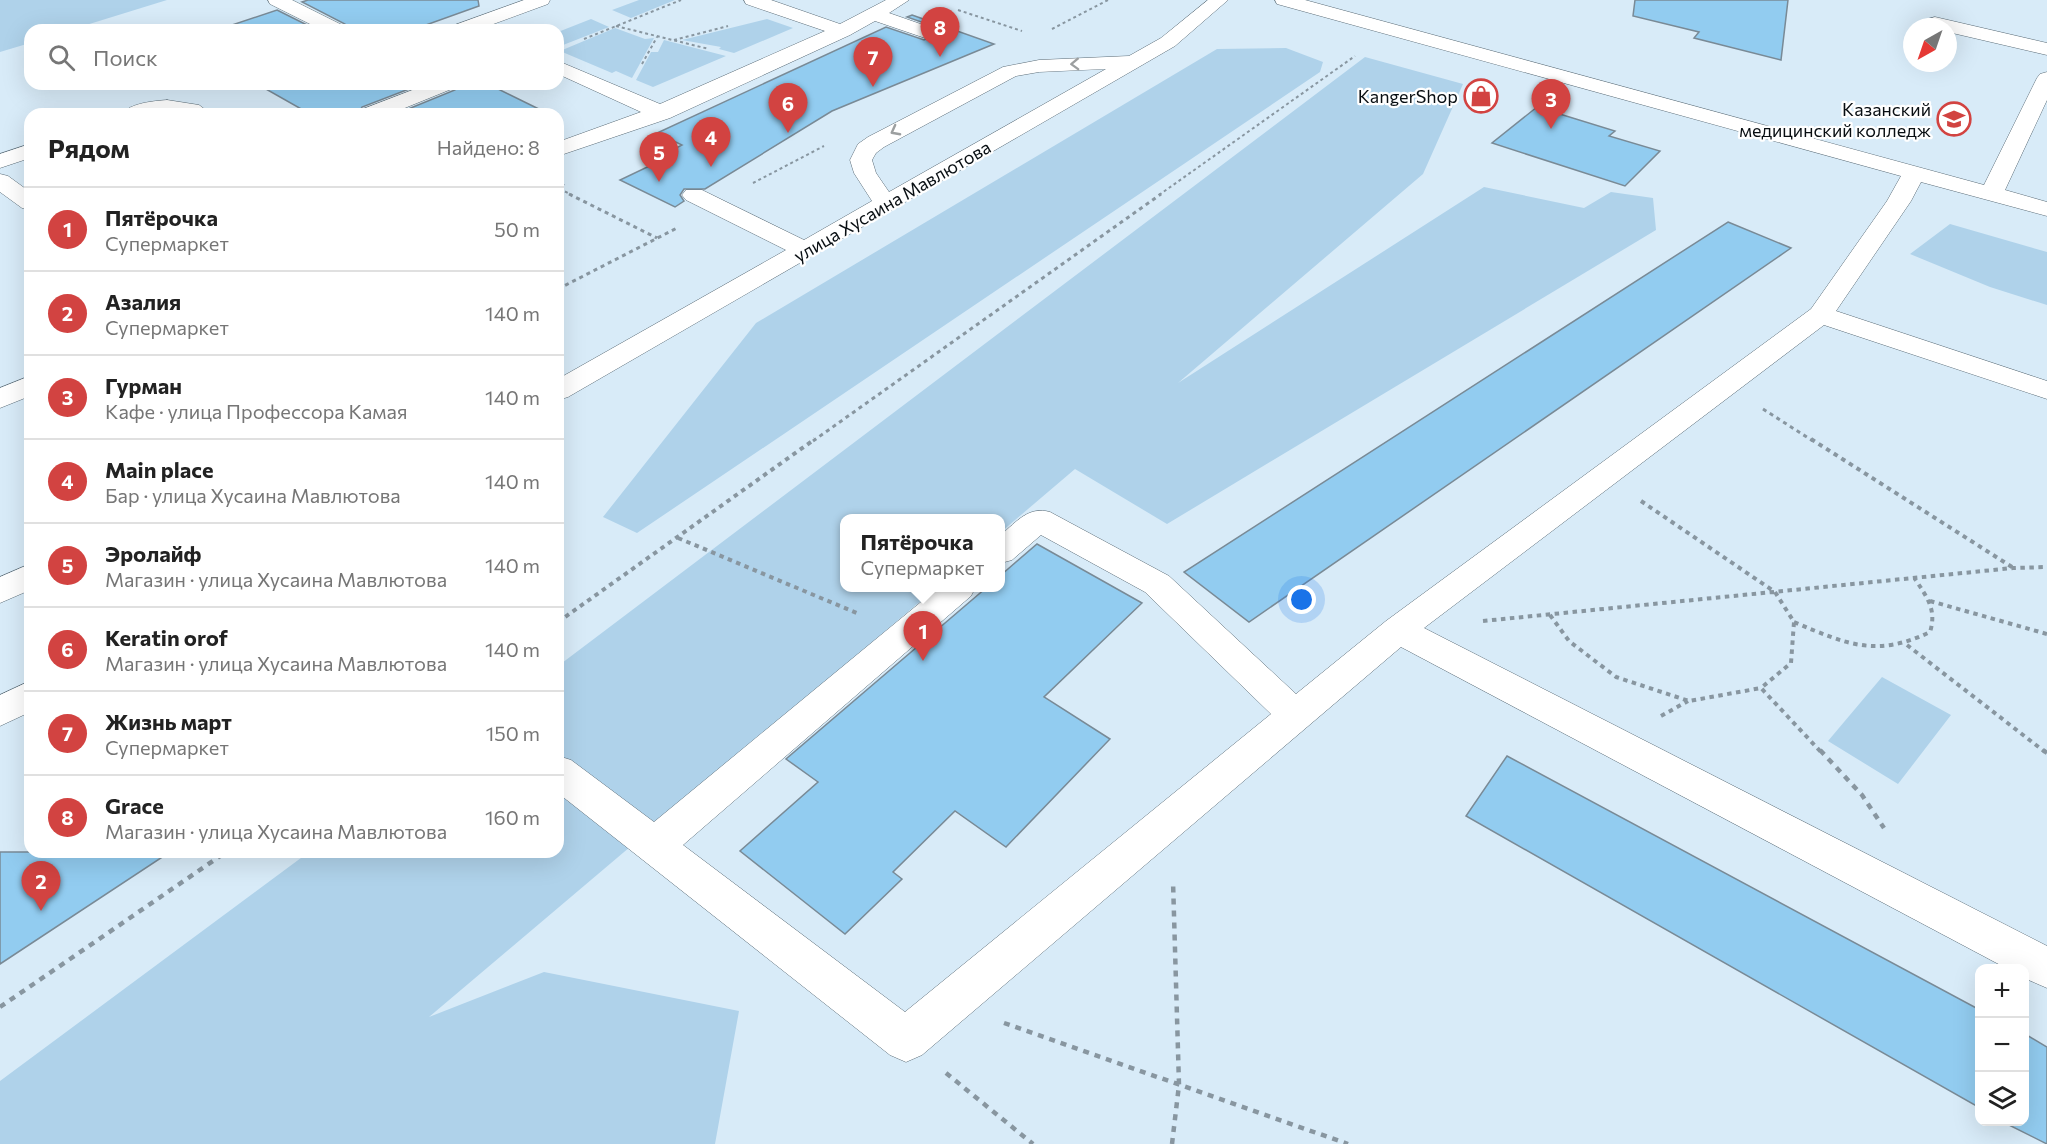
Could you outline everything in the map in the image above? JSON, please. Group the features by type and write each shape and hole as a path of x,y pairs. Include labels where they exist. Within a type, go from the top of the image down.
{"street":[{"path":"277,0 325,24"},
{"path":"476,24 542,0"},
{"path":"753,0 843,31"},
{"path":"564,147 662,113 843,31 900,0"},
{"name":"улица Хусаина Мавлютова","path":"564,388 1168,42 1219,0"},
{"path":"1284,0 2047,210"},
{"path":"874,14 925,32"},
{"path":"1957,28 2047,49"},
{"path":"886,204 865,173 861,160 866,149 876,142 1010,71 1039,66 1133,62"},
{"path":"564,70 662,113"},
{"path":"1991,194 2047,78"},
{"path":"387,108 432,90"},
{"path":"154,108 177,106 183,108"},
{"path":"0,161 24,153"},
{"path":"564,776 906,1040 1398,630 1820,315 1899,201 1914,173"},
{"path":"0,181 24,199"},
{"path":"694,195 806,250"},
{"path":"1820,315 2047,390"},
{"path":"0,399 24,388"},
{"path":"1005,549 1039,520 1157,584 1295,715"},
{"path":"0,591 24,579"},
{"path":"655,845 954,592"},
{"path":"1398,630 2047,968"},
{"path":"0,712 24,698"}],"path":[{"path":"577,42 681,0"},
{"path":"957,10 1008,27"},
{"path":"616,26 771,65"},
{"path":"564,618 1356,56"},
{"path":"564,191 657,238"},
{"path":"564,287 684,226"},
{"path":"1725,386 2013,568"},
{"path":"1604,476 1775,592 1794,622 1847,644 1881,648 1907,645 1930,632 1935,618 1930,601 1914,579"},
{"path":"677,538 905,633"},
{"path":"1480,622 2013,568 2047,567"},
{"path":"1930,601 2047,634"},
{"path":"1550,615 1569,641 1617,677 1689,701 1761,688 1791,663 1794,622"},
{"path":"1907,645 2047,753"},
{"path":"1761,688 1862,795 1888,834"},
{"path":"1171,820 1179,1085 1172,1144"},
{"path":"0,1007 217,858"},
{"path":"950,1004 1348,1144"},
{"path":"906,1040 1033,1144"}],"shaded area":[{"path":"0,0 167,0 89,24 24,24 24,45 0,52"},
{"path":"639,0 675,0 631,18 612,10"},
{"path":"591,19 609,27 564,45 564,30"},
{"path":"767,19 793,28 734,53 719,49 721,47 682,40"},
{"path":"615,28 645,39 654,38 632,78 616,71 612,73 564,53 564,49"},
{"path":"664,40 726,56 653,87 636,80 651,52 658,52"},
{"path":"1286,48 1323,62 1320,72 637,533 603,517 756,323 1217,49"},
{"path":"1365,57 1463,84 1423,174 1178,383 1484,187 1584,208 1611,192 1653,198 1656,230 1167,524 1075,469 1005,529 1005,514 840,514 840,592 931,592 429,1017 544,972 739,1011 715,1144 0,1144 0,1081 301,858 564,858 564,661"},
{"path":"1950,224 2047,252 2047,305 1990,287 1910,254"},
{"path":"1882,677 1951,715 1898,784 1828,741"}],"building":[{"path":"308,0 478,0 479,6 429,24 345,24 302,2"},
{"path":"1635,0 1788,0 1781,60 1694,38 1699,32 1633,16"},
{"path":"277,10 305,24 235,24"},
{"path":"912,15 994,44 832,111 705,189 684,189 680,195 684,201 675,207 620,180 662,160 657,158 682,145 657,133 886,27 924,40 936,34 933,26 907,17"},
{"path":"268,90 406,90 361,108 299,108"},
{"path":"455,90 500,90 537,108 411,108"},
{"path":"1537,107 1615,131 1609,136 1660,151 1625,186 1492,143"},
{"path":"1728,222 1791,248 1249,622 1184,572"},
{"path":"1037,544 1142,603 1044,697 1110,739 1006,847 955,811 893,872 902,879 845,934 740,851 818,782 786,759 981,592 1005,592 1005,572"},
{"path":"1507,756 1975,1007 1975,1105 1466,816"},
{"path":"0,852 24,852 24,858 161,858 0,964"},
{"path":"2029,1036 2047,1047 2047,1144 2011,1126 2029,1126"}],"place":[{"name":"Grace","path":"940,57"},
{"name":"Жизнь март","path":"873,87"},
{"name":"KangerShop","path":"1481,96"},
{"name":"Казанский медицинский колледж","path":"1954,119"},
{"name":"Гурман","path":"1551,129"},
{"name":"Keratin orof","path":"788,133"},
{"name":"Main place","path":"711,167"},
{"name":"Эролайф","path":"659,182"},
{"name":"Пятёрочка","path":"923,661"},
{"name":"Азалия","path":"41,911"}]}
